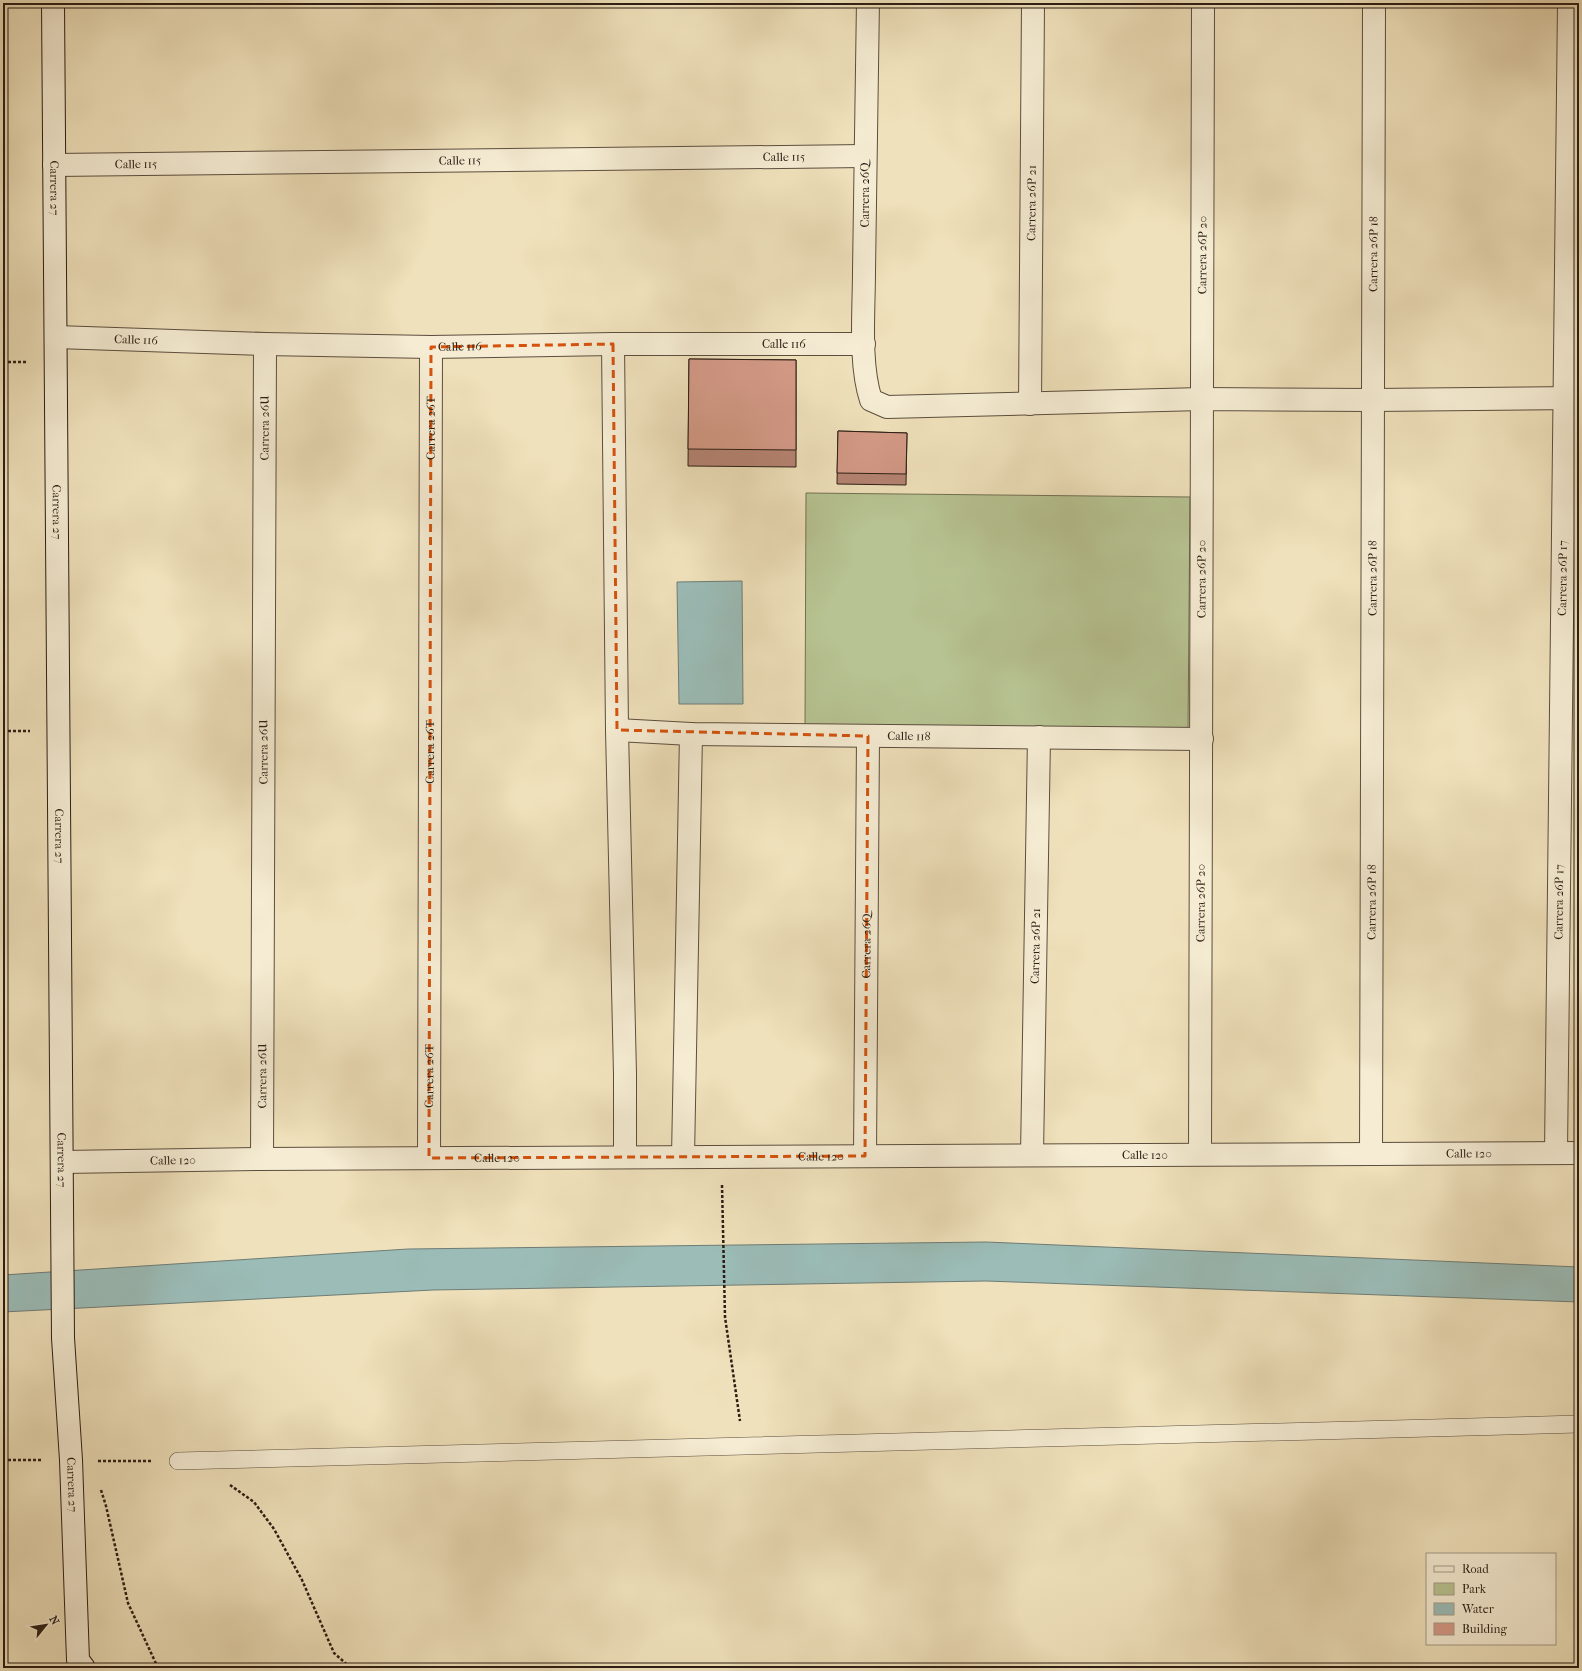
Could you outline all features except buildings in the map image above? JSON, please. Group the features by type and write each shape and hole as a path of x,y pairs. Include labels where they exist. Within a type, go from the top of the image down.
{"street":[{"name":"Carrera 27","path":"53,3 63,1162 63,1338 71,1460 78,1660 84,1668"},
{"name":"Carrera 26Q","path":"868,3 865,156 864,344 867,387 871,400 887,407 1030,404"},
{"name":"Carrera 26P 21","path":"1030,404 1033,3"},
{"name":"Carrera 26P 20","path":"1200,1154 1203,3"},
{"name":"Carrera 26P 18","path":"1371,1153 1374,3"},
{"name":"Carrera 26P 17","path":"1556,1153 1572,398 1568,3"},
{"name":"Calle 115","path":"54,165 865,156"},
{"name":"Calle 116","path":"56,337 265,344 432,347 613,344 864,344"},
{"name":"Carrera 26U","path":"262,1159 265,344"},
{"path":"613,344 617,730 625,1074 625,1157"},
{"name":"Carrera 26T","path":"429,1158 432,347"},
{"path":"1030,404 1202,399 1373,400 1572,398"},
{"name":"Calle 118","path":"617,730 691,734 1202,739"},
{"path":"683,1157 691,734"},
{"name":"Carrera 26Q","path":"865,1156 868,736"},
{"name":"Carrera 26P 21","path":"1032,1155 1039,737"},
{"name":"Calle 120","path":"63,1162 262,1159 1579,1152"}],"lane":[{"path":"178,1461 1579,1424"}],"path":[{"path":"722,1216 725,1317 744,1445"},
{"path":"3,1460 178,1461"},
{"path":"99,1483 106,1506 128,1603 158,1668"},
{"path":"228,1484 254,1502 274,1529 302,1580 334,1653 351,1668"}],"highlighted area":[{"path":"613,344 617,730 868,736 865,1156 429,1158 431,347"}],"green space":[{"path":"806,493 1190,497 1188,731 805,726"}],"water":[{"path":"742,581 743,704 679,704 677,582"},
{"path":"986,1242 1579,1267 1579,1302 986,1281 433,1290 3,1312 3,1275 408,1249"}]}
